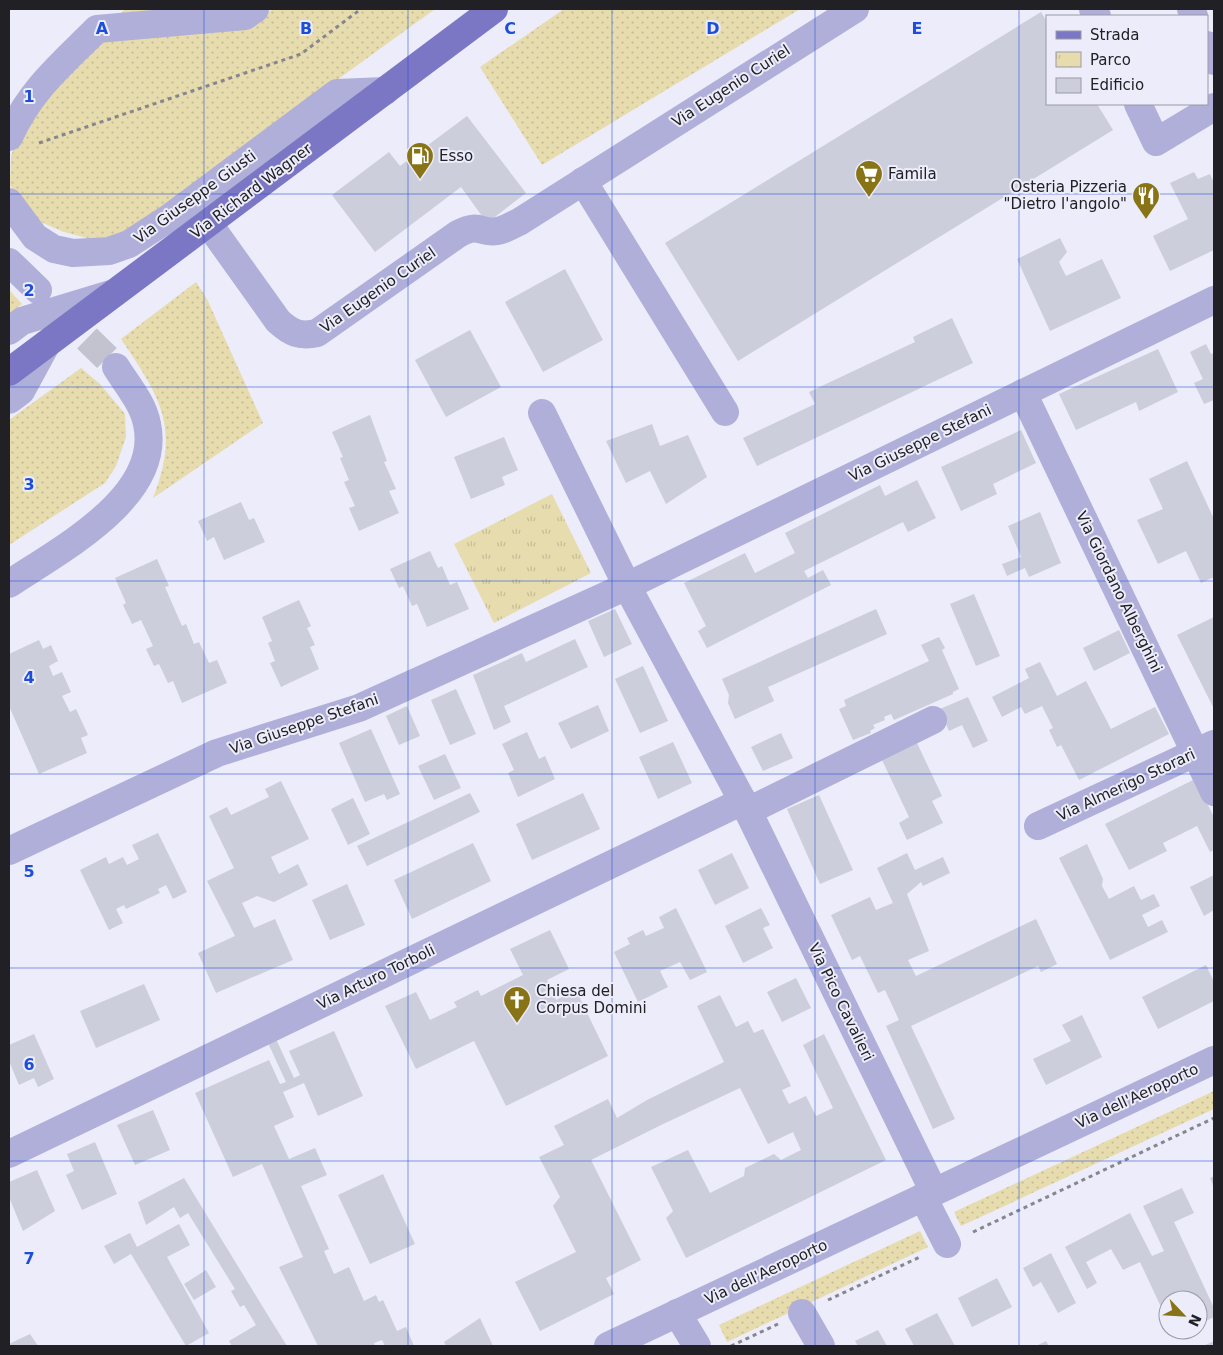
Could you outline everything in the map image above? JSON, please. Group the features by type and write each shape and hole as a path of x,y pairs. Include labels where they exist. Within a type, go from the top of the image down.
{"main road":[{"name":"Via Richard Wagner","path":"9,372 494,9"}],"street":[{"name":"Via Eugenio Curiel","path":"208,223 278,321 292,332 308,336 326,328 458,234 471,228 496,231 507,228 855,9"},
{"path":"9,136 37,88 104,19 250,12"},
{"path":"1208,47 1214,62"},
{"name":"Via Giuseppe Giusti","path":"9,202 35,237 54,248 73,253 109,251 129,244 169,218 337,93 385,90"},
{"path":"1138,105 1156,142 1214,107"},
{"path":"583,181 725,412"},
{"path":"9,262 38,290"},
{"path":"9,331 22,321 115,293"},
{"name":"Via Giuseppe Stefani","path":"9,851 217,753 358,708 626,586 1214,300"},
{"path":"9,400 21,391 46,345"},
{"path":"9,584 96,525 126,494 141,472 149,448 147,423 138,401 116,367"},
{"name":"Via Giordano Alberghini","path":"1024,393 1205,748 1214,792"},
{"path":"542,413 626,586"},
{"path":"9,575 39,564"},
{"name":"Via Pico Cavalieri","path":"626,586 745,806 928,1195"},
{"path":"745,806 933,720"},
{"name":"Via Almerigo Storari","path":"1038,826 1205,748"},
{"name":"Via Arturo Torboli","path":"9,1154 745,806"},
{"name":"Via dell'Aeroporto","path":"608,1346 1214,1060"},
{"path":"928,1195 947,1244"},
{"path":"678,1313 696,1346"},
{"path":"802,1313 821,1346"}],"path":[{"path":"36,144 301,54 360,9"}],"green space":[{"path":"125,9 164,9 120,15"},
{"path":"273,9 435,9 134,227 110,237 87,238 64,232 43,223 23,206 10,185 11,156 20,131 37,105 98,42 262,17"},
{"path":"564,9 800,9 542,165 480,67"},
{"path":"196,282 207,299 263,423 153,498 161,473 165,451 165,432 162,414 156,396 121,339"},
{"path":"9,290 22,304 9,314"},
{"path":"81,368 100,384 125,414 126,437 116,466 105,483 9,545 9,420"},
{"path":"552,494 591,573 494,623 454,544"},
{"path":"1214,1091 1214,1109 961,1226 954,1212"},
{"path":"920,1231 928,1247 727,1342 719,1325"}],"building":[{"name":"Famila","path":"1041,12 1046,20 1046,105 1098,105 1113,130 738,361 665,243"},
{"path":"467,116 526,193 487,223 461,187 375,252 332,195 389,152 400,166"},
{"path":"1194,172 1198,179 1210,174 1214,183 1214,250 1170,271 1153,236 1188,219 1170,183"},
{"path":"1060,238 1067,252 1059,262 1066,276 1102,259 1121,298 1050,331 1017,259"},
{"path":"565,269 603,340 543,372 505,302"},
{"path":"952,318 973,363 757,466 743,438 815,404 809,392 915,342 913,337"},
{"path":"470,330 501,387 446,417 415,360"},
{"path":"1206,344 1211,354 1214,353 1214,400 1204,404 1194,383 1203,379 1190,352"},
{"path":"1158,349 1178,392 1139,411 1136,402 1076,430 1059,394"},
{"path":"370,415 387,461 384,462 396,489 389,491 399,513 359,531 349,508 355,506 344,482 349,480 340,458 343,457 332,432"},
{"path":"652,424 660,446 688,435 707,477 666,504 650,471 626,483 606,441"},
{"path":"1021,430 1036,463 993,484 997,494 961,511 941,467"},
{"path":"504,437 518,470 502,477 505,485 471,499 454,457"},
{"path":"1187,461 1214,519 1214,577 1201,583 1186,551 1158,564 1137,520 1163,509 1149,479"},
{"path":"917,480 936,518 908,532 903,522 804,571 808,578 823,570 831,585 707,648 698,631 706,626 684,583 745,553 755,573 795,553 785,533 880,485 885,496"},
{"path":"241,502 249,520 254,518 265,542 224,560 214,537 207,541 198,521"},
{"path":"1040,512 1061,563 1029,577 1025,568 1007,576 1002,564 1021,557 1008,526"},
{"path":"430,551 438,568 442,566 450,585 457,582 469,609 427,627 417,604 412,606 403,586 399,588 390,569"},
{"path":"157,559 169,586 165,587 182,626 186,624 194,644 199,642 209,663 217,660 227,683 182,703 173,681 168,683 159,664 154,666 146,649 153,646 141,620 132,624 123,605 126,603 115,578"},
{"path":"974,594 1000,656 976,666 950,604"},
{"path":"299,600 311,626 307,628 315,645 310,647 319,669 281,687 270,663 275,661 268,643 272,641 262,617"},
{"path":"615,609 632,644 604,657 588,621"},
{"path":"876,609 887,634 768,687 774,701 735,719 728,703 729,695 722,679"},
{"path":"1214,617 1214,709 1177,635"},
{"path":"1119,630 1130,653 1094,671 1083,648"},
{"path":"939,637 945,648 942,650 959,689 953,692 953,694 894,720 891,714 884,717 885,720 873,725 875,728 870,731 871,733 853,740 839,709 846,706 844,700 929,661 921,645"},
{"path":"575,639 588,667 504,706 511,722 494,730 473,675 522,653 526,662"},
{"path":"39,640 43,649 51,645 58,661 49,666 53,676 62,672 71,692 62,696 70,712 76,709 88,735 81,738 87,753 39,774 9,706 9,654"},
{"path":"1040,662 1057,696 1086,681 1111,729 1155,707 1169,734 1079,780 1061,745 1057,747 1049,730 1053,728 1042,706 1025,714 1021,707 1002,717 992,697 1029,678 1025,669"},
{"path":"643,666 668,721 640,733 615,679"},
{"path":"456,689 476,734 450,745 431,700"},
{"path":"968,697 988,741 973,748 962,725 949,731 940,709"},
{"path":"598,705 609,731 571,749 558,723"},
{"path":"407,706 420,736 399,745 386,716"},
{"path":"371,729 400,794 387,800 384,794 365,802 339,743"},
{"path":"527,732 539,759 545,756 555,779 518,797 508,773 514,770 502,744"},
{"path":"781,733 793,758 763,771 751,747"},
{"path":"673,742 692,783 658,799 639,757"},
{"path":"917,743 942,796 932,801 943,823 907,840 899,823 909,817 882,760"},
{"path":"445,754 461,788 434,800 418,766"},
{"path":"1195,779 1214,817 1214,850 1210,852 1197,826 1163,843 1167,851 1129,870 1105,824"},
{"path":"281,781 309,839 271,857 279,874 298,864 308,885 274,902 257,896 242,903 254,928 275,919 293,960 216,993 198,953 235,936 207,881 234,868 209,816 227,807 231,815 269,797 265,789"},
{"path":"470,793 480,812 367,866 357,846"},
{"path":"583,793 600,829 532,860 516,824"},
{"path":"819,795 853,870 820,884 787,809"},
{"path":"353,798 370,834 348,845 331,809"},
{"path":"158,833 187,892 173,899 166,885 158,889 160,893 126,909 124,905 116,909 123,923 109,930 80,870 106,857 109,864 123,857 127,865 139,859 132,845"},
{"path":"473,843 491,881 412,919 394,880"},
{"path":"1087,844 1103,879 1102,886 1109,899 1134,886 1141,900 1154,894 1160,906 1142,915 1148,927 1162,920 1168,932 1110,960 1059,858"},
{"path":"732,853 749,888 715,905 698,870"},
{"path":"907,853 915,870 943,857 950,873 923,886 921,882 907,894 929,951 908,960 916,976 1036,919 1057,964 1041,972 1038,966 911,1026 955,1119 933,1129 886,1026 899,1020 885,990 878,993 860,956 852,960 831,915 870,897 876,910 893,903 877,868"},
{"path":"1214,875 1214,910 1204,916 1190,887"},
{"path":"347,884 365,925 330,940 312,900"},
{"path":"676,908 707,972 690,980 680,962 660,971 668,987 638,1002 614,952 630,944 627,938 643,930 646,936 664,928 659,917"},
{"path":"761,908 770,925 763,928 773,948 743,963 725,926"},
{"path":"550,930 569,969 547,980 556,1000 576,990 608,1056 506,1106 474,1041 416,1069 385,1006 416,992 430,1020 457,1007 454,1002 478,990 481,996 523,975 510,949"},
{"path":"1206,965 1214,982 1214,1001 1158,1029 1142,997"},
{"path":"796,978 811,1008 782,1022 767,992"},
{"path":"144,984 160,1020 96,1048 80,1011"},
{"path":"720,995 736,1027 748,1021 754,1033 763,1029 791,1086 782,1090 789,1104 806,1096 816,1116 833,1108 803,1045 824,1034 886,1160 686,1258 666,1218 673,1211 651,1167 688,1150 710,1193 744,1176 745,1168 774,1154 781,1160 801,1150 793,1132 768,1144 740,1088 659,1126 591,1160 641,1260 606,1278 614,1294 540,1331 515,1282 576,1252 553,1206 560,1197 539,1157 564,1145 554,1126 608,1099 617,1118 647,1100 724,1062 697,1006"},
{"path":"1082,1015 1102,1057 1046,1085 1033,1059 1071,1041 1062,1025"},
{"path":"334,1031 363,1096 318,1116 304,1083 283,1092 294,1117 274,1126 289,1159 315,1148 327,1175 301,1186 329,1249 324,1251 334,1274 349,1267 364,1301 376,1295 379,1302 383,1300 397,1331 406,1327 414,1346 385,1346 382,1340 374,1343 375,1346 318,1346 279,1267 303,1257 262,1164 233,1177 195,1093 269,1060 280,1084 286,1082 268,1043 276,1039 294,1078 300,1075 289,1051"},
{"path":"34,1034 54,1079 38,1087 34,1078 19,1085 9,1061 9,1045"},
{"path":"153,1110 170,1150 135,1165 117,1125"},
{"path":"95,1142 117,1194 82,1210 66,1175 74,1171 67,1154"},
{"path":"37,1170 55,1211 23,1231 9,1197 9,1182"},
{"path":"383,1174 415,1244 370,1264 338,1195"},
{"path":"1214,1176 1214,1188 1210,1178"},
{"path":"184,1178 287,1346 232,1346 229,1341 256,1325 244,1305 240,1307 231,1291 235,1289 188,1213 180,1218 174,1207 146,1225 138,1202"},
{"path":"1182,1188 1194,1213 1174,1222 1206,1290 1158,1290 1158,1301 1140,1262 1123,1270 1111,1249 1086,1262 1097,1283 1087,1289 1065,1247 1130,1213 1152,1256 1164,1251 1143,1206"},
{"path":"179,1224 190,1245 167,1257 209,1333 186,1346 131,1254 114,1264 104,1246 130,1233 137,1247"},
{"path":"1051,1253 1076,1303 1058,1313 1041,1282 1033,1287 1023,1268"},
{"path":"206,1270 216,1287 194,1300 184,1284"},
{"path":"997,1278 1012,1307 972,1327 958,1298"},
{"path":"1208,1295 1214,1308 1214,1317 1208,1320"},
{"path":"937,1313 955,1346 914,1346 905,1329"},
{"path":"480,1318 493,1346 446,1346 444,1342"},
{"path":"878,1330 887,1346 858,1346 855,1341"},
{"path":"30,1334 38,1346 9,1346 9,1344"},
{"path":"1046,1341 1049,1346 1036,1346"},
{"path":"1214,1341 1214,1346 1203,1346"}],"tunnel":[{"path":"57,309 116,367"}],"place":[{"name":"Esso","path":"420,180"},
{"name":"Famila","path":"869,198"},
{"name":"Osteria Pizzeria \"Dietro l'angolo\"","path":"1146,220"},
{"name":"Chiesa del Corpus Domini","path":"517,1024"}]}
